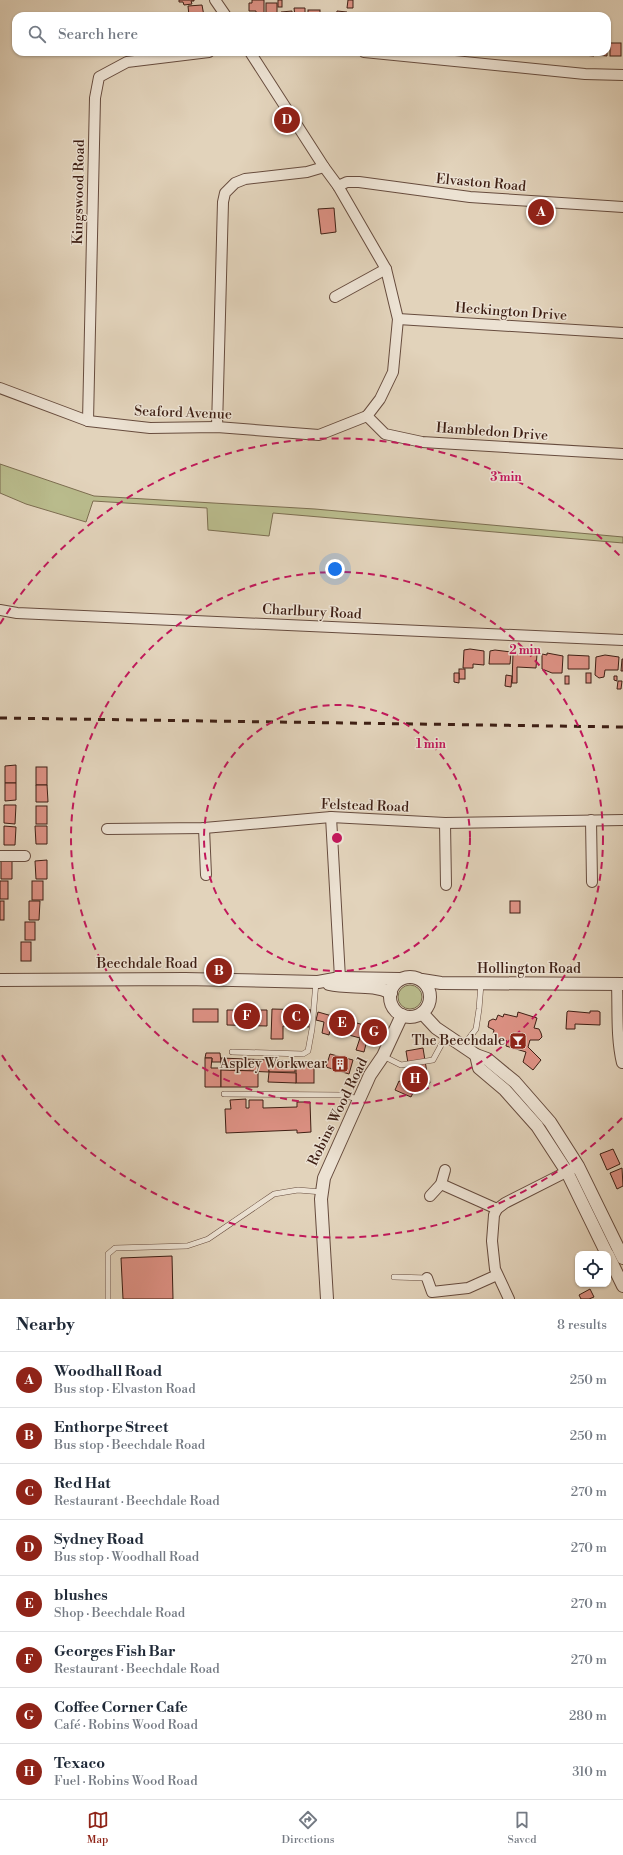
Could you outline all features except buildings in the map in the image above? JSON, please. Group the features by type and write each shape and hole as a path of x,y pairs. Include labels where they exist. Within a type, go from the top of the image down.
{"street":[{"path":"215,0 223,12"},
{"name":"Kingswood Road","path":"88,421 95,98 99,78 127,62 176,56"},
{"path":"253,56 338,186 386,269 398,319 393,372 380,399 367,416"},
{"path":"404,56 585,74 623,75"},
{"path":"217,427 225,193 235,183 245,179 307,172 324,166"},
{"name":"Elvaston Road","path":"338,186 348,182 359,182 470,197 623,207"},
{"path":"336,297 386,269"},
{"name":"Heckington Drive","path":"398,319 623,333"},
{"name":"Seaford Avenue","path":"0,388 88,421 150,428 217,427 319,435 367,416"},
{"name":"Hambledon Drive","path":"367,416 385,434 422,442 623,454"},
{"name":"Charlbury Road","path":"0,610 17,613 623,640"},
{"path":"331,817 340,978 400,980"},
{"name":"Felstead Road","path":"107,830 204,828 331,817 445,823 623,820"},
{"path":"591,820 592,882"},
{"path":"445,823 446,884"},
{"path":"204,828 206,875"},
{"path":"0,856 25,856"},
{"path":"411,976 426,984 430,999 427,1009 422,1013 413,1017 402,1015 391,1004 390,993 394,985 400,980 411,976"},
{"name":"Beechdale Road","path":"0,980 185,979 317,981 340,978"},
{"name":"Beechdale Road","path":"317,981 339,986 380,987 390,993"},
{"name":"Hollington Road","path":"426,984 620,984 616,1023 622,1064"},
{"path":"422,1013 436,1028 476,1055 487,1059 515,1082 550,1122 578,1166 623,1258"},
{"name":"Robins Wood Road","path":"326,1299 322,1192 324,1178 370,1075 383,1056 402,1015"},
{"path":"476,1055 479,1068 505,1090 537,1126 567,1172 606,1251"},
{"path":"509,1299 497,1275 493,1262 492,1241 494,1215 497,1209 505,1202 578,1166"},
{"path":"430,1196 441,1184 445,1170"},
{"path":"441,1184 497,1209"},
{"path":"611,1261 623,1286"},
{"path":"427,1278 432,1295 468,1288 497,1275"}],"lane":[{"path":"232,1052 303,1054 308,1051 317,981"},
{"path":"463,1046 476,1029 480,1009 481,984"},
{"path":"383,1056 401,1065 433,1060 447,1035"},
{"path":"224,1094 341,1094 359,1099"},
{"path":"108,1299 108,1254 115,1248 187,1246 208,1239 274,1194 298,1190 322,1192"},
{"path":"394,1276 427,1278"}],"green space":[{"path":"0,464 94,496 315,509 623,537 623,543 273,513 269,536 208,530 207,508 93,501 86,522 26,504 0,493"},
{"path":"410,985 415,986 421,992 421,1002 415,1008 410,1009 405,1008 399,1002 398,997 399,992 405,986"}],"railway":[{"path":"0,718 623,727"}],"place":[{"name":"Sydney Road","path":"287,120"},
{"name":"Woodhall Road","path":"541,212"},
{"name":"Enthorpe Street","path":"219,971"},
{"name":"Georges Fish Bar","path":"247,1016"},
{"name":"Red Hat","path":"296,1017"},
{"name":"blushes","path":"342,1023"},
{"name":"Coffee Corner Cafe","path":"374,1032"},
{"name":"The Beechdale","path":"518,1041"},
{"name":"Aspley Workwear","path":"340,1064"},
{"name":"Texaco","path":"415,1079"}]}
